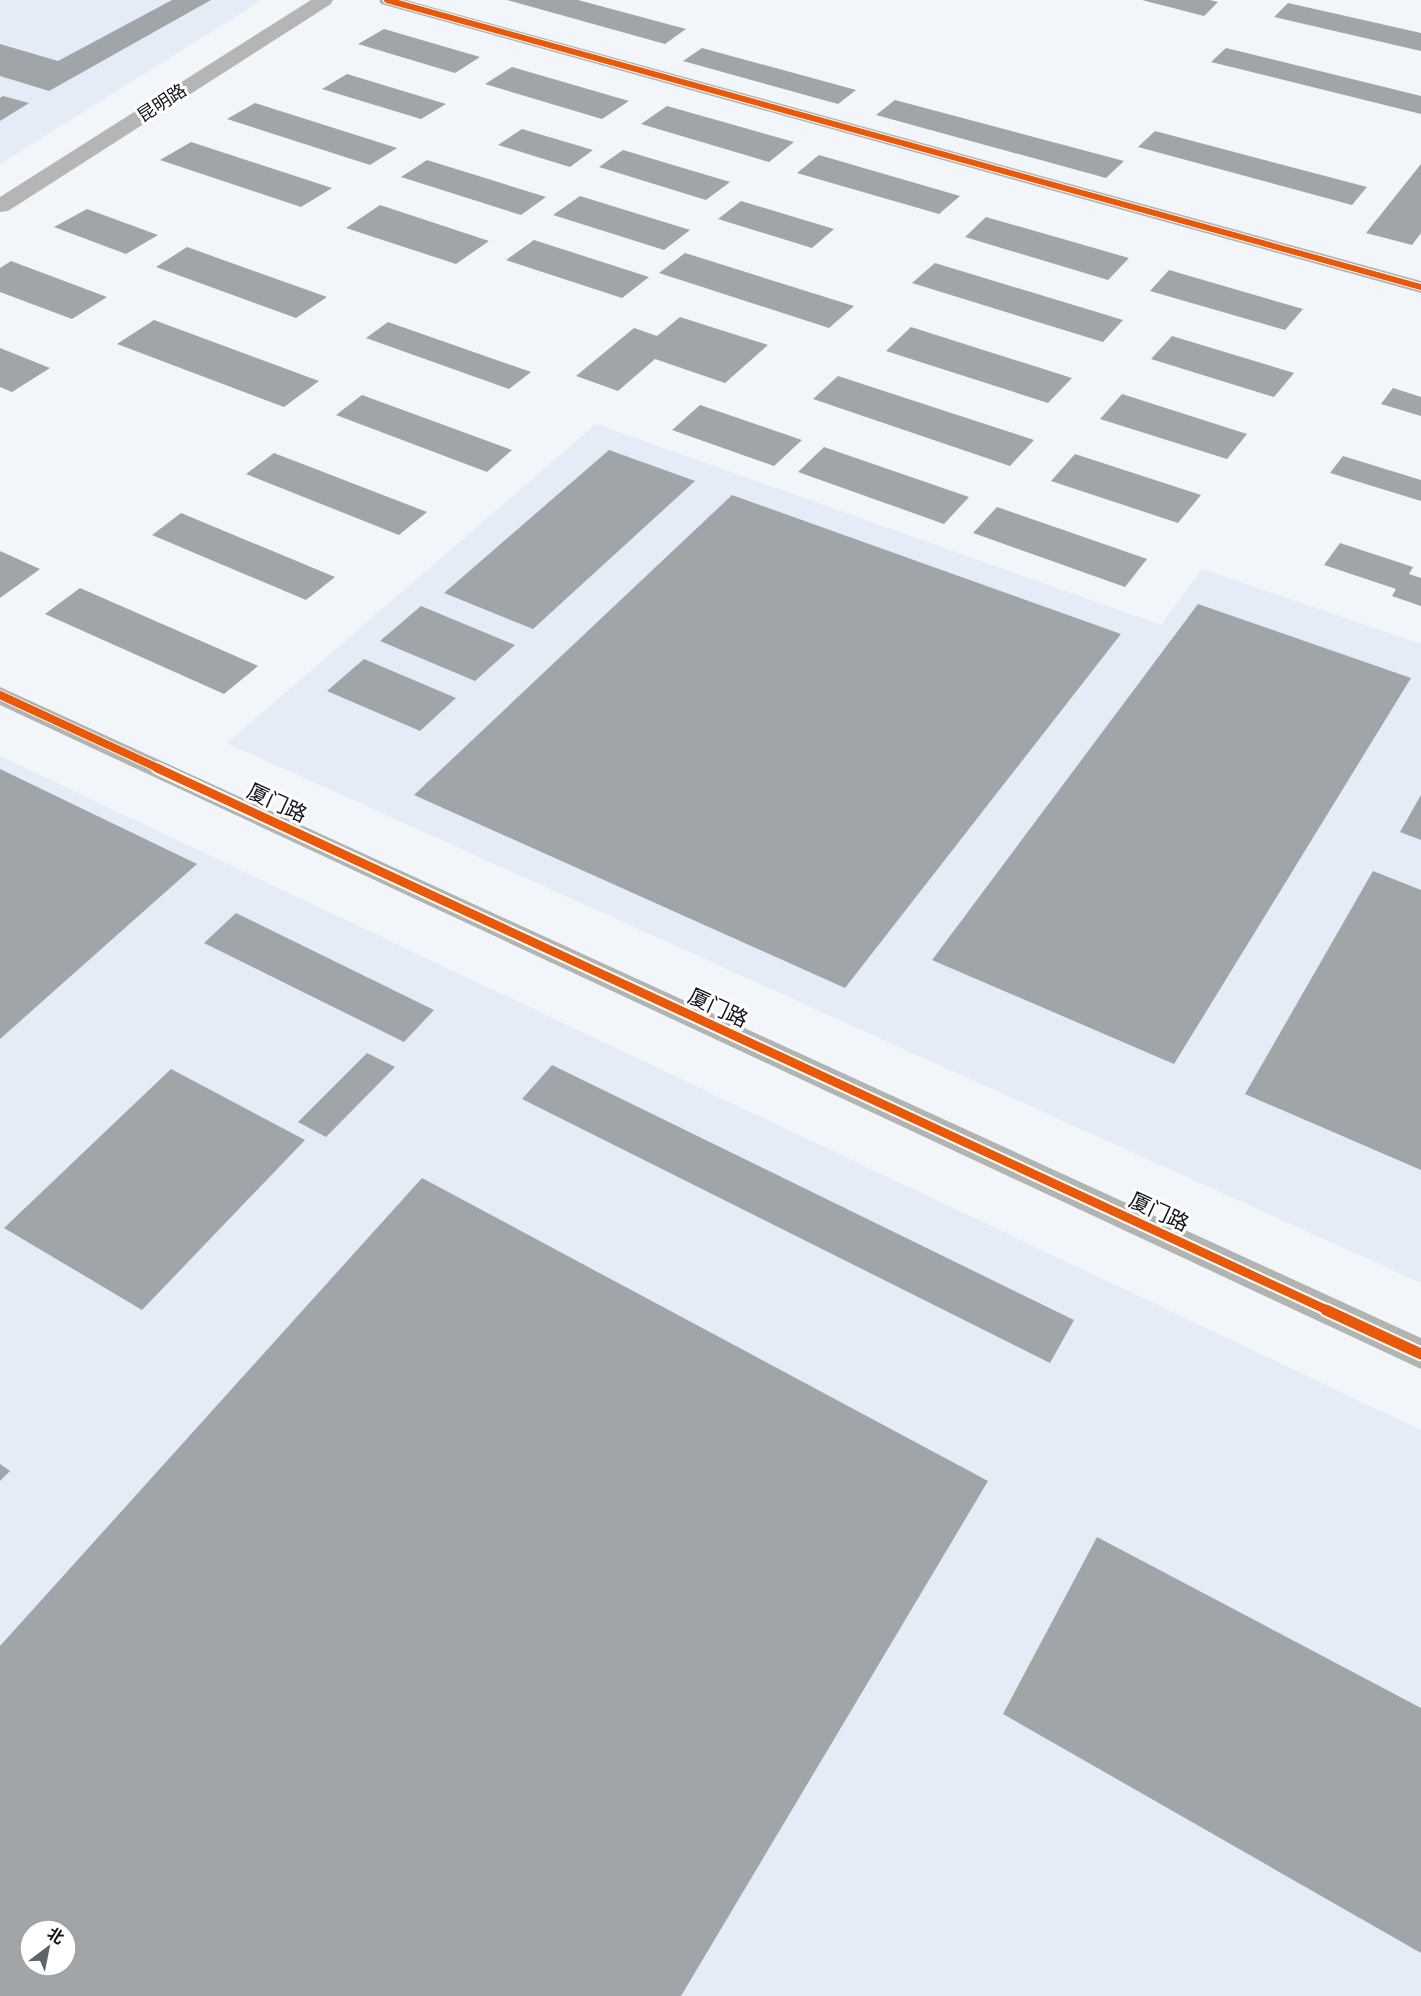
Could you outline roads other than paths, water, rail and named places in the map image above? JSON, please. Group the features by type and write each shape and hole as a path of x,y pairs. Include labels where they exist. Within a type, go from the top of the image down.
{"main road":[{"name":"昆明路","path":"0,206 324,0"}],"street":[{"path":"387,0 1421,287"},
{"name":"厦门路","path":"0,694 1421,1354"}]}
